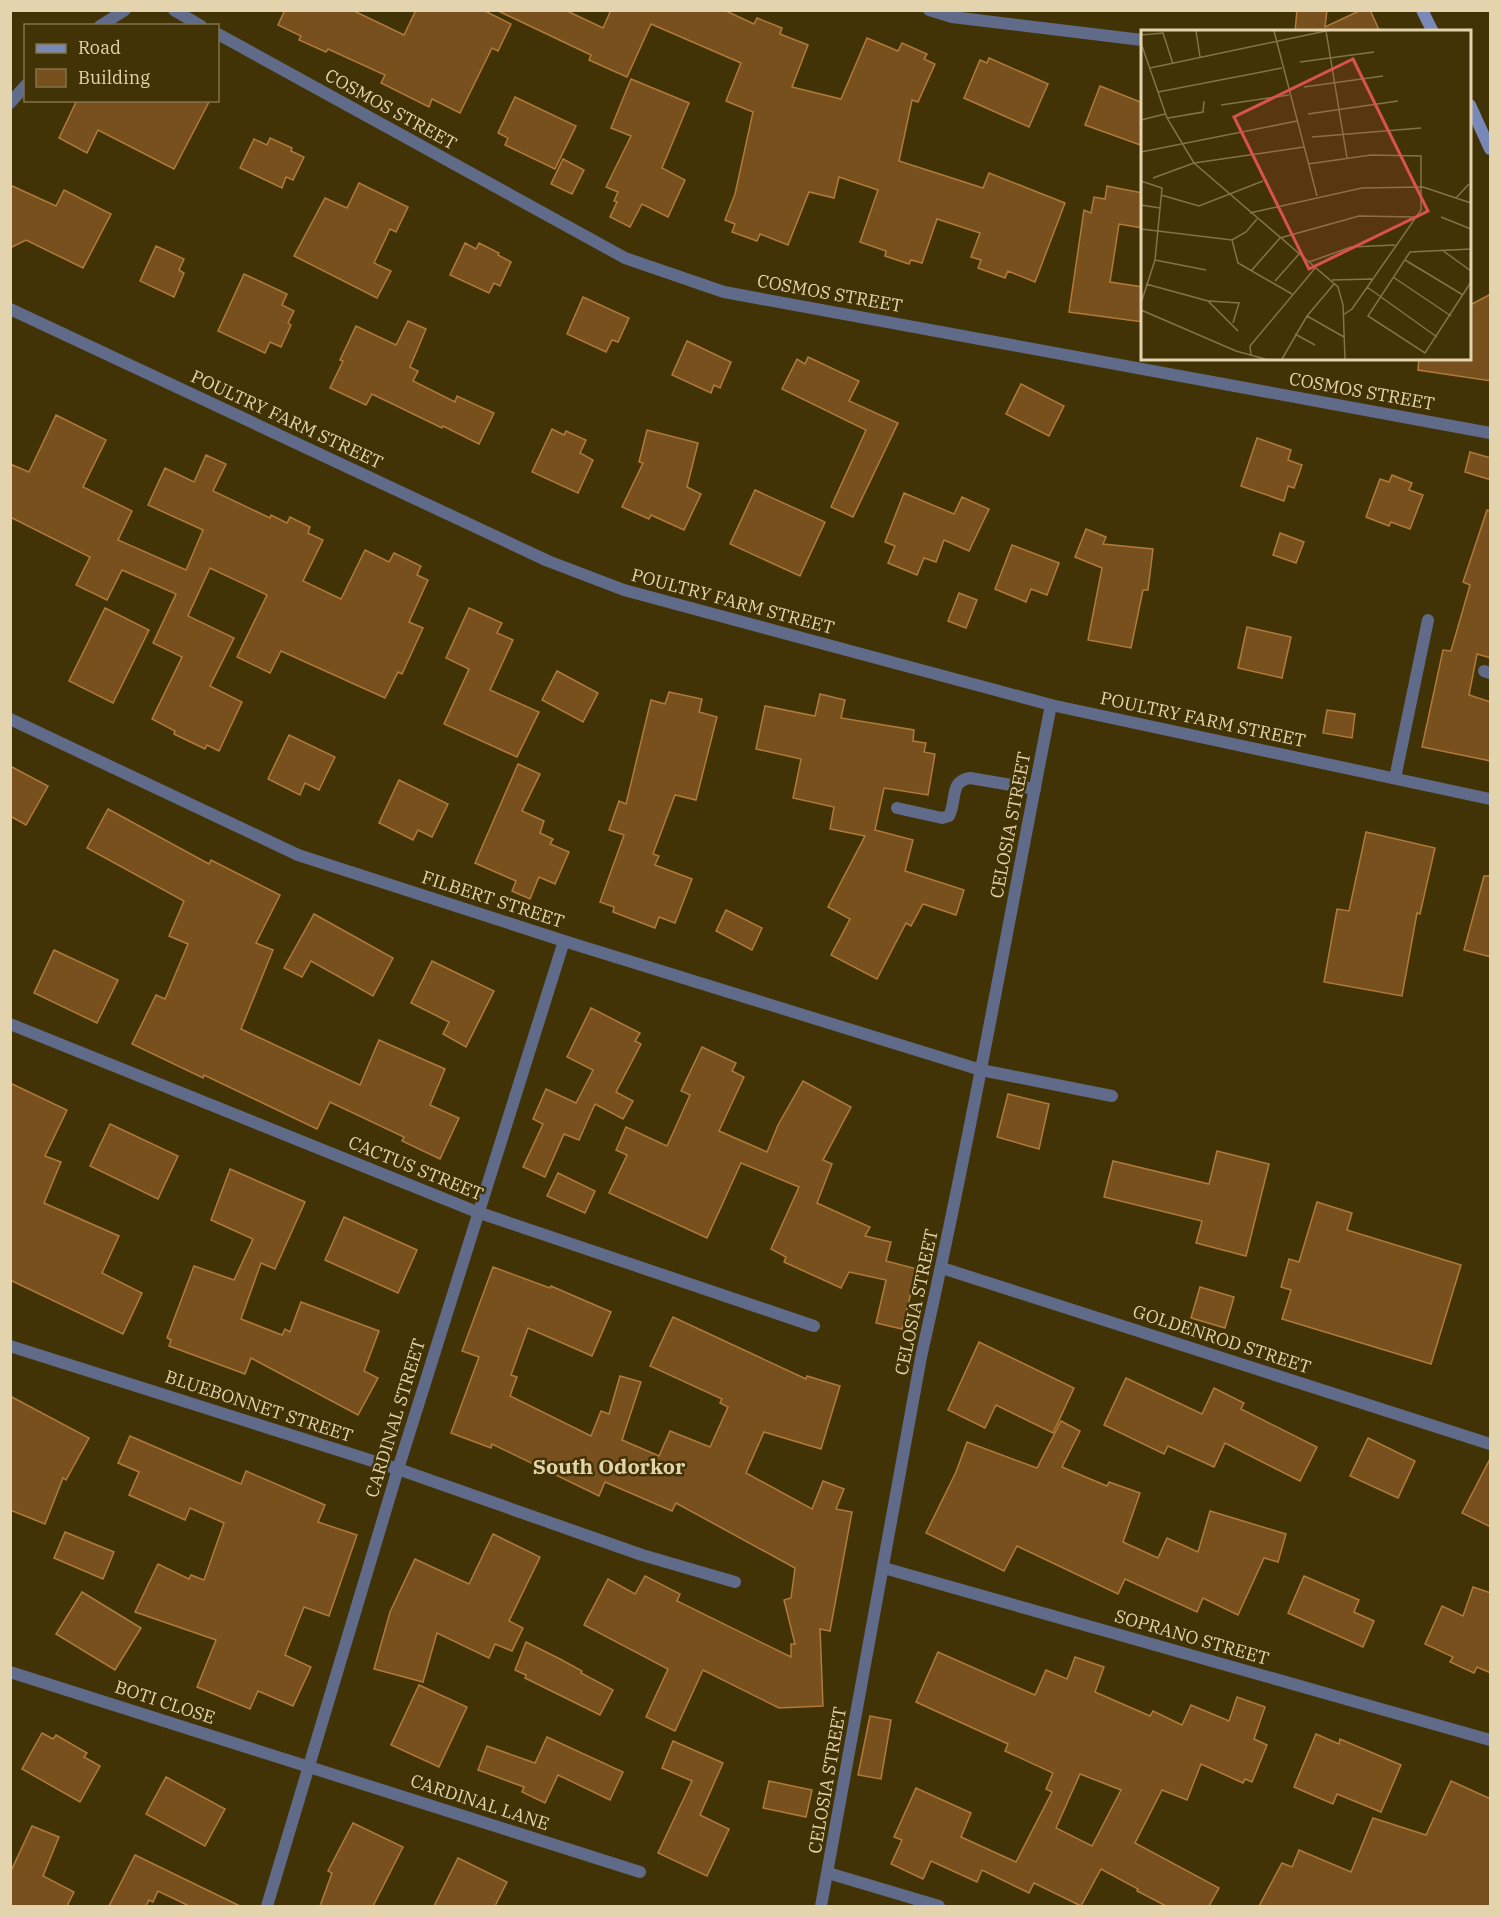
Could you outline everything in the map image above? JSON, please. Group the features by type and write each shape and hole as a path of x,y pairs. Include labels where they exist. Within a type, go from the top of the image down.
{"main road":[{"path":"1422,10 1432,30"},
{"path":"1471,107 1491,149"}],"street":[{"path":"103,24 125,10"},
{"path":"174,10 198,24"},
{"path":"929,10 952,17 1141,39"},
{"name":"COSMOS STREET","path":"219,35 625,258 724,292 1491,433"},
{"path":"10,103 24,87"},
{"name":"POULTRY FARM STREET","path":"10,309 559,565 624,590 1051,705 1491,799"},
{"path":"1395,778 1428,620"},
{"name":"CELOSIA STREET","path":"821,1906 921,1357 942,1268 1051,705"},
{"name":"FILBERT STREET","path":"10,719 298,855 564,941 981,1070 1112,1096"},
{"path":"897,808 942,818 949,816 957,784 962,779 970,778 1035,789"},
{"name":"CARDINAL STREET","path":"267,1906 477,1212 564,941"},
{"name":"CACTUS STREET","path":"10,1024 477,1212 814,1326"},
{"name":"GOLDENROD STREET","path":"942,1268 1491,1444"},
{"name":"BLUEBONNET STREET","path":"10,1346 398,1469 642,1555 735,1582"},
{"name":"SOPRANO STREET","path":"884,1568 1491,1740"},
{"name":"BOTI CLOSE","path":"10,1672 308,1767"},
{"name":"CARDINAL LANE","path":"308,1767 640,1872"},
{"path":"828,1873 939,1906"}],"building":[{"path":"285,10 352,10 404,35 416,10 483,10 511,24 498,51 492,48 460,113 432,99 429,107 381,83 385,75 328,49 326,52 299,40 301,36 278,25"},
{"path":"496,10 565,10 603,28 611,10 724,10 754,24 757,18 782,28 780,34 808,45 792,87 841,99 867,38 898,51 902,43 927,54 924,59 935,64 918,102 912,100 899,161 983,188 989,173 1065,203 1035,282 1008,271 1005,278 978,268 981,260 971,257 980,233 937,219 922,263 911,260 909,264 885,256 886,251 860,242 878,190 839,177 834,198 809,192 788,245 760,234 757,241 732,232 735,224 725,220 735,194 753,112 726,101 741,63 651,24 627,77 589,60 591,55"},
{"path":"1297,10 1327,10 1325,27 1361,10 1370,10 1379,30 1295,30"},
{"path":"989,58 1048,84 1029,127 964,98 980,60 987,63"},
{"path":"631,79 689,103 662,168 685,180 668,217 642,204 630,227 610,217 617,202 614,201 618,192 606,187 631,136 611,128"},
{"path":"1100,86 1141,102 1141,145 1085,125"},
{"path":"515,97 576,126 555,169 505,145 508,138 498,133"},
{"path":"76,102 209,102 174,169 98,130 87,153 59,138"},
{"path":"270,138 292,148 291,151 304,157 293,180 286,177 282,188 240,168 254,139 267,145"},
{"path":"563,159 584,170 572,194 551,184"},
{"path":"359,183 408,207 396,232 390,229 374,263 391,271 377,298 294,256 325,198 347,208"},
{"path":"10,185 56,206 64,190 111,214 83,268 26,240 10,248"},
{"path":"1107,186 1141,193 1141,228 1119,224 1110,282 1141,287 1141,322 1069,312 1084,210 1091,213 1094,197 1105,199"},
{"path":"465,243 476,249 479,243 511,262 500,286 494,283 489,293 450,275"},
{"path":"156,246 184,259 179,270 184,273 174,297 140,281"},
{"path":"244,274 287,294 282,305 294,311 288,323 291,325 281,347 270,342 265,353 218,331"},
{"path":"1491,294 1491,381 1418,370 1419,360 1471,360 1471,304"},
{"path":"583,297 629,318 618,342 612,340 606,352 567,334"},
{"path":"408,321 426,329 410,367 418,371 413,381 455,402 457,396 494,413 479,444 372,394 366,405 330,388 356,326 396,345"},
{"path":"687,341 731,362 720,388 714,385 711,393 672,375"},
{"path":"808,357 859,381 849,401 898,423 853,517 831,507 866,430 782,389 797,359 805,364"},
{"path":"1021,384 1064,406 1049,436 1006,414"},
{"path":"56,415 106,440 83,487 132,511 118,540 186,570 203,530 148,505 165,468 194,482 206,455 226,464 213,491 270,518 271,515 287,523 290,517 310,527 308,533 323,540 303,581 341,599 365,550 389,562 394,553 421,566 417,575 428,580 409,622 423,628 402,674 398,672 385,698 281,651 270,673 237,657 267,595 210,568 188,616 234,638 210,686 242,702 219,751 207,745 205,749 174,734 175,731 152,719 182,657 153,643 176,594 122,570 107,600 76,585 90,557 10,517 10,464 29,472"},
{"path":"552,429 564,435 566,431 586,440 580,453 593,460 578,493 532,472"},
{"path":"647,430 698,443 687,487 701,494 684,530 651,515 649,519 622,507 643,463 639,462"},
{"path":"1257,438 1291,450 1288,460 1302,465 1294,488 1288,486 1284,501 1241,486"},
{"path":"1470,452 1491,458 1491,480 1465,472"},
{"path":"1392,475 1412,483 1409,490 1423,495 1410,529 1391,522 1389,526 1366,517 1380,479 1389,482"},
{"path":"755,490 825,522 800,576 730,544"},
{"path":"904,493 954,514 962,497 989,509 969,551 944,540 936,562 924,558 917,575 888,563 895,546 885,542"},
{"path":"1487,510 1491,511 1491,658 1477,654 1469,695 1491,702 1491,761 1422,747 1443,650 1451,651 1470,585 1463,582"},
{"path":"1086,529 1106,537 1103,544 1153,549 1148,590 1143,590 1131,648 1088,640 1102,568 1075,557"},
{"path":"1280,533 1304,542 1296,563 1273,555"},
{"path":"1012,545 1059,563 1047,595 1031,589 1026,602 995,589"},
{"path":"959,593 977,600 966,628 948,621"},
{"path":"105,608 149,630 113,703 69,681"},
{"path":"469,608 502,623 497,633 513,640 490,690 539,712 517,757 444,724 469,669 446,658"},
{"path":"1247,627 1291,637 1282,678 1238,668"},
{"path":"557,671 598,693 583,722 542,700"},
{"path":"669,692 702,699 699,712 717,717 696,800 675,795 653,854 659,856 655,865 692,879 675,923 659,917 655,928 613,912 614,907 600,902 624,835 609,830 619,801 626,804 651,700 665,704"},
{"path":"820,694 845,700 841,718 914,730 913,741 926,743 924,752 935,754 928,795 884,788 875,830 913,840 905,871 964,890 956,915 923,904 911,926 906,923 877,979 831,955 850,919 828,907 865,836 830,829 834,807 793,798 801,759 756,749 765,706 815,716"},
{"path":"1327,710 1355,714 1352,738 1323,733"},
{"path":"289,735 335,757 319,790 305,783 300,795 268,779"},
{"path":"518,764 540,774 522,811 544,821 540,833 553,839 550,844 569,852 555,884 539,877 530,899 512,891 516,881 475,863"},
{"path":"10,766 48,786 26,825 10,816"},
{"path":"399,780 448,804 432,837 418,830 413,840 379,823"},
{"path":"108,809 209,864 211,860 280,895 256,943 273,950 241,1029 360,1085 379,1040 445,1069 430,1105 459,1118 440,1159 402,1141 404,1137 330,1102 317,1129 204,1075 203,1078 132,1044 156,995 165,999 188,944 169,936 184,901 87,848"},
{"path":"1366,832 1435,848 1420,914 1417,913 1402,996 1324,982 1337,909 1349,911"},
{"path":"1484,876 1491,876 1491,957 1464,950"},
{"path":"726,910 762,928 752,950 716,931"},
{"path":"314,914 393,958 373,996 311,961 302,977 284,968"},
{"path":"54,950 118,980 97,1023 34,993"},
{"path":"432,961 494,991 466,1047 443,1034 449,1022 411,1003"},
{"path":"591,1008 640,1033 635,1041 641,1044 616,1092 633,1101 623,1119 595,1104 579,1140 564,1134 545,1177 523,1167 543,1124 533,1119 546,1089 576,1103 593,1070 567,1057"},
{"path":"702,1047 736,1063 732,1071 744,1077 719,1131 767,1152 778,1125 803,1081 851,1107 823,1160 832,1164 817,1203 870,1227 865,1236 891,1242 886,1261 917,1269 902,1329 876,1323 886,1280 849,1272 841,1288 784,1262 786,1257 771,1249 799,1187 741,1163 707,1238 609,1193 627,1155 616,1150 626,1127 667,1146 690,1095 681,1091"},
{"path":"10,1083 67,1110 45,1156 61,1162 44,1203 119,1236 102,1273 142,1293 123,1334 10,1280"},
{"path":"1008,1094 1049,1104 1039,1149 997,1137"},
{"path":"110,1124 178,1156 158,1199 90,1166"},
{"path":"1217,1151 1269,1164 1246,1256 1196,1243 1202,1221 1104,1197 1113,1161 1209,1184"},
{"path":"230,1169 305,1202 275,1269 261,1263 241,1319 282,1335 285,1329 290,1332 301,1302 379,1331 364,1371 378,1378 358,1415 251,1358 245,1374 169,1346 171,1340 167,1338 194,1266 234,1280 253,1239 211,1220"},
{"path":"558,1173 595,1191 585,1213 547,1196"},
{"path":"1317,1202 1352,1213 1347,1230 1461,1265 1431,1364 1282,1319 1291,1290 1281,1287 1289,1259 1299,1262"},
{"path":"344,1217 417,1250 398,1293 325,1260"},
{"path":"493,1267 550,1288 551,1286 611,1312 592,1356 528,1328 511,1375 517,1377 510,1396 591,1436 601,1411 609,1414 620,1376 641,1382 622,1440 659,1456 670,1431 710,1447 728,1407 720,1403 722,1399 650,1366 673,1317 806,1379 807,1376 840,1386 821,1449 764,1432 746,1473 812,1509 823,1481 844,1489 836,1509 852,1512 830,1631 820,1629 823,1706 779,1708 703,1670 675,1731 646,1717 668,1669 584,1625 608,1579 635,1594 645,1576 680,1594 677,1601 791,1657 791,1644 795,1644 784,1600 791,1598 795,1568 676,1503 672,1511 605,1482 599,1496 492,1444 491,1448 451,1433 479,1357 462,1351"},
{"path":"1200,1287 1234,1297 1225,1328 1191,1318"},
{"path":"979,1342 1074,1388 1053,1433 996,1405 985,1428 948,1410"},
{"path":"1126,1378 1202,1414 1214,1388 1244,1403 1241,1409 1317,1447 1300,1481 1225,1443 1214,1467 1168,1446 1164,1454 1104,1425"},
{"path":"10,1396 89,1438 66,1480 63,1478 45,1524 10,1510"},
{"path":"1061,1421 1080,1431 1062,1467 1107,1486 1109,1482 1140,1493 1123,1542 1158,1558 1167,1538 1198,1552 1210,1511 1286,1534 1278,1562 1264,1558 1238,1615 1203,1598 1197,1612 1125,1579 1118,1594 1017,1546 1004,1571 926,1533 956,1472 967,1442 1037,1468"},
{"path":"130,1436 241,1484 246,1471 325,1505 318,1522 357,1535 329,1616 304,1607 285,1655 311,1667 293,1706 258,1691 250,1709 197,1687 216,1640 135,1612 158,1564 189,1579 191,1575 204,1580 224,1523 190,1508 185,1520 129,1495 139,1472 118,1463"},
{"path":"1368,1438 1415,1461 1398,1498 1350,1476"},
{"path":"1491,1457 1491,1527 1462,1513"},
{"path":"65,1532 114,1552 103,1579 54,1558"},
{"path":"493,1534 540,1557 509,1621 523,1628 512,1651 495,1644 489,1658 437,1633 423,1682 374,1669 390,1612 415,1559 469,1584"},
{"path":"1304,1576 1359,1600 1354,1612 1374,1621 1363,1647 1288,1613"},
{"path":"1473,1587 1491,1593 1491,1673 1477,1667 1474,1673 1450,1662 1453,1657 1425,1644 1442,1606 1463,1616"},
{"path":"82,1592 141,1628 115,1670 56,1634"},
{"path":"526,1642 613,1690 600,1715 525,1678 526,1675 515,1670"},
{"path":"938,1652 1035,1695 1046,1670 1067,1679 1075,1657 1104,1667 1095,1692 1150,1716 1153,1711 1182,1725 1191,1705 1229,1721 1237,1697 1265,1707 1254,1739 1267,1745 1252,1782 1245,1779 1243,1783 1201,1764 1187,1800 1162,1790 1135,1843 1219,1888 1209,1906 1166,1906 1101,1869 1081,1906 1034,1883 1029,1893 982,1870 977,1882 931,1861 923,1879 891,1864 902,1840 894,1837 916,1788 971,1813 961,1837 1016,1862 1052,1792 1046,1789 1053,1773 1005,1751 1008,1744 916,1702","holes":["1080,1774 1121,1790 1092,1846 1056,1828"]},
{"path":"419,1685 467,1707 439,1767 391,1745"},
{"path":"870,1716 891,1720 881,1779 858,1775"},
{"path":"42,1733 53,1739 56,1735 87,1753 84,1757 100,1766 80,1802 22,1769"},
{"path":"1316,1734 1339,1744 1340,1739 1401,1765 1381,1812 1337,1794 1333,1804 1294,1787"},
{"path":"547,1737 623,1772 610,1800 558,1775 545,1803 522,1792 524,1787 478,1770 487,1746 535,1763"},
{"path":"673,1741 723,1763 700,1815 729,1829 707,1876 658,1853 692,1781 662,1768"},
{"path":"166,1777 225,1809 205,1846 146,1814"},
{"path":"769,1781 812,1790 806,1817 763,1808"},
{"path":"1451,1781 1491,1799 1491,1906 1259,1906 1282,1863 1292,1867 1299,1850 1351,1872 1373,1818 1426,1835"},
{"path":"353,1823 403,1847 373,1906 320,1906 332,1873 328,1871"},
{"path":"32,1826 59,1837 43,1876 74,1892 67,1906 10,1906 10,1873"},
{"path":"135,1855 240,1906 189,1906 158,1891 153,1902 149,1900 146,1906 109,1906"},
{"path":"458,1858 507,1882 495,1906 434,1906"}],"district":[{"name":"South Odorkor","path":"609,1466"}]}
